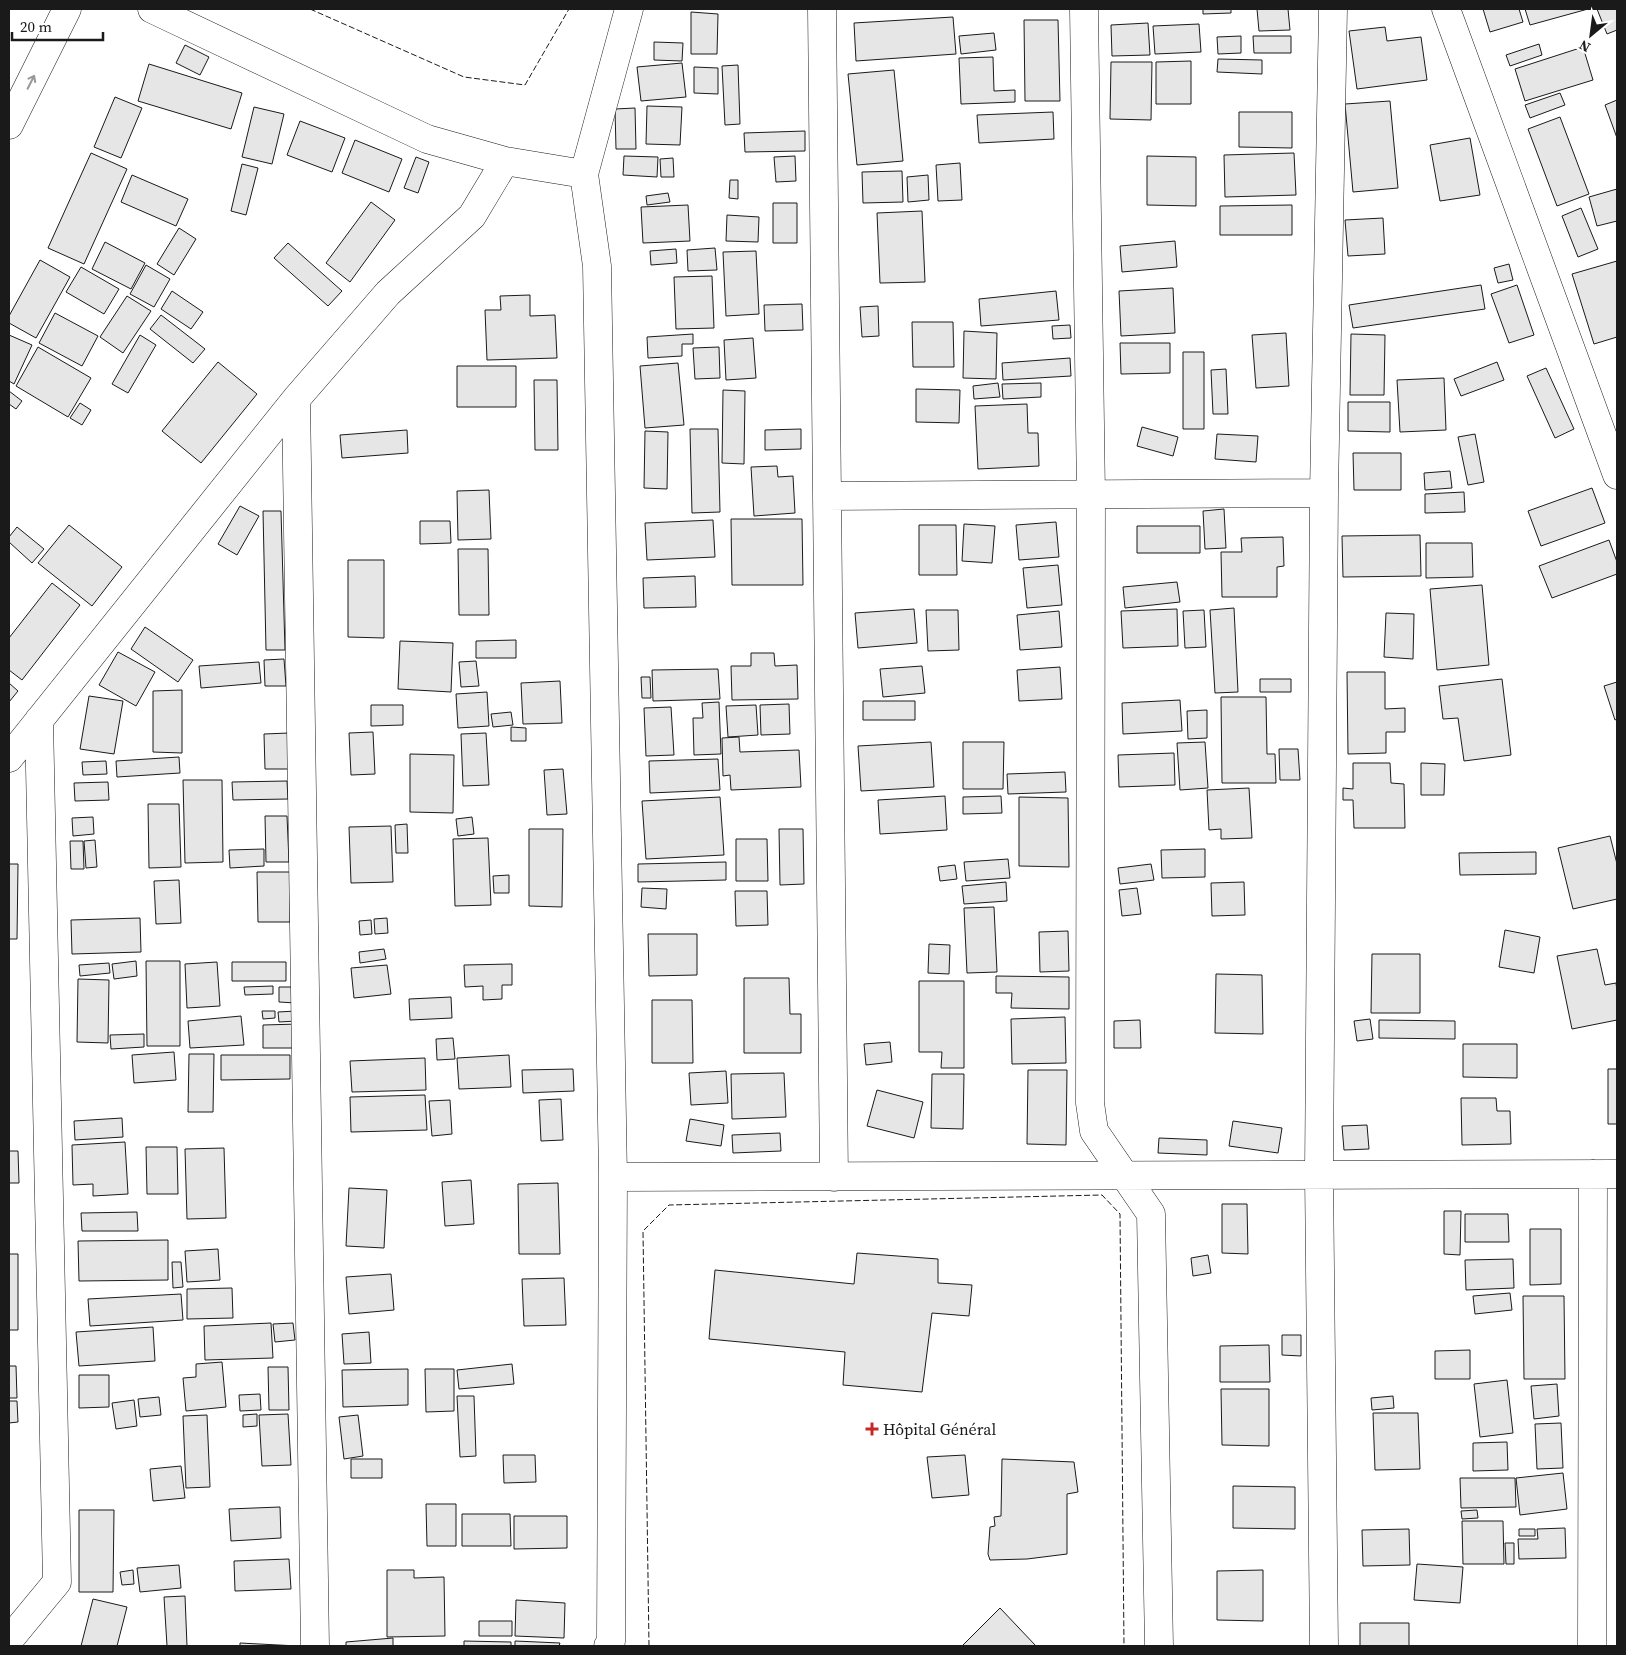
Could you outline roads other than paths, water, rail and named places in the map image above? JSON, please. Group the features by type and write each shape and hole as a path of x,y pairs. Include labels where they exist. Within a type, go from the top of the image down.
{"main road":[{"path":"9,125 67,9"},
{"path":"152,9 427,139 505,161 584,174"},
{"path":"608,1646 611,1642 613,1177 597,266 584,174 629,9"},
{"path":"822,9 834,1176"},
{"path":"1084,9 1091,494 1090,1103 1094,1131 1151,1214 1159,1646"},
{"path":"1324,1646 1319,1174 1324,493 1333,9"},
{"path":"1446,9 1617,475"},
{"path":"9,758 296,399 388,293 472,216 505,161"},
{"path":"296,399 315,1646"},
{"path":"827,496 1324,493"},
{"path":"9,1640 57,1582 39,720"},
{"path":"613,1177 1605,1174 1592,1646"}],"place":[{"name":"Hôpital Général","path":"872,1429"}]}
